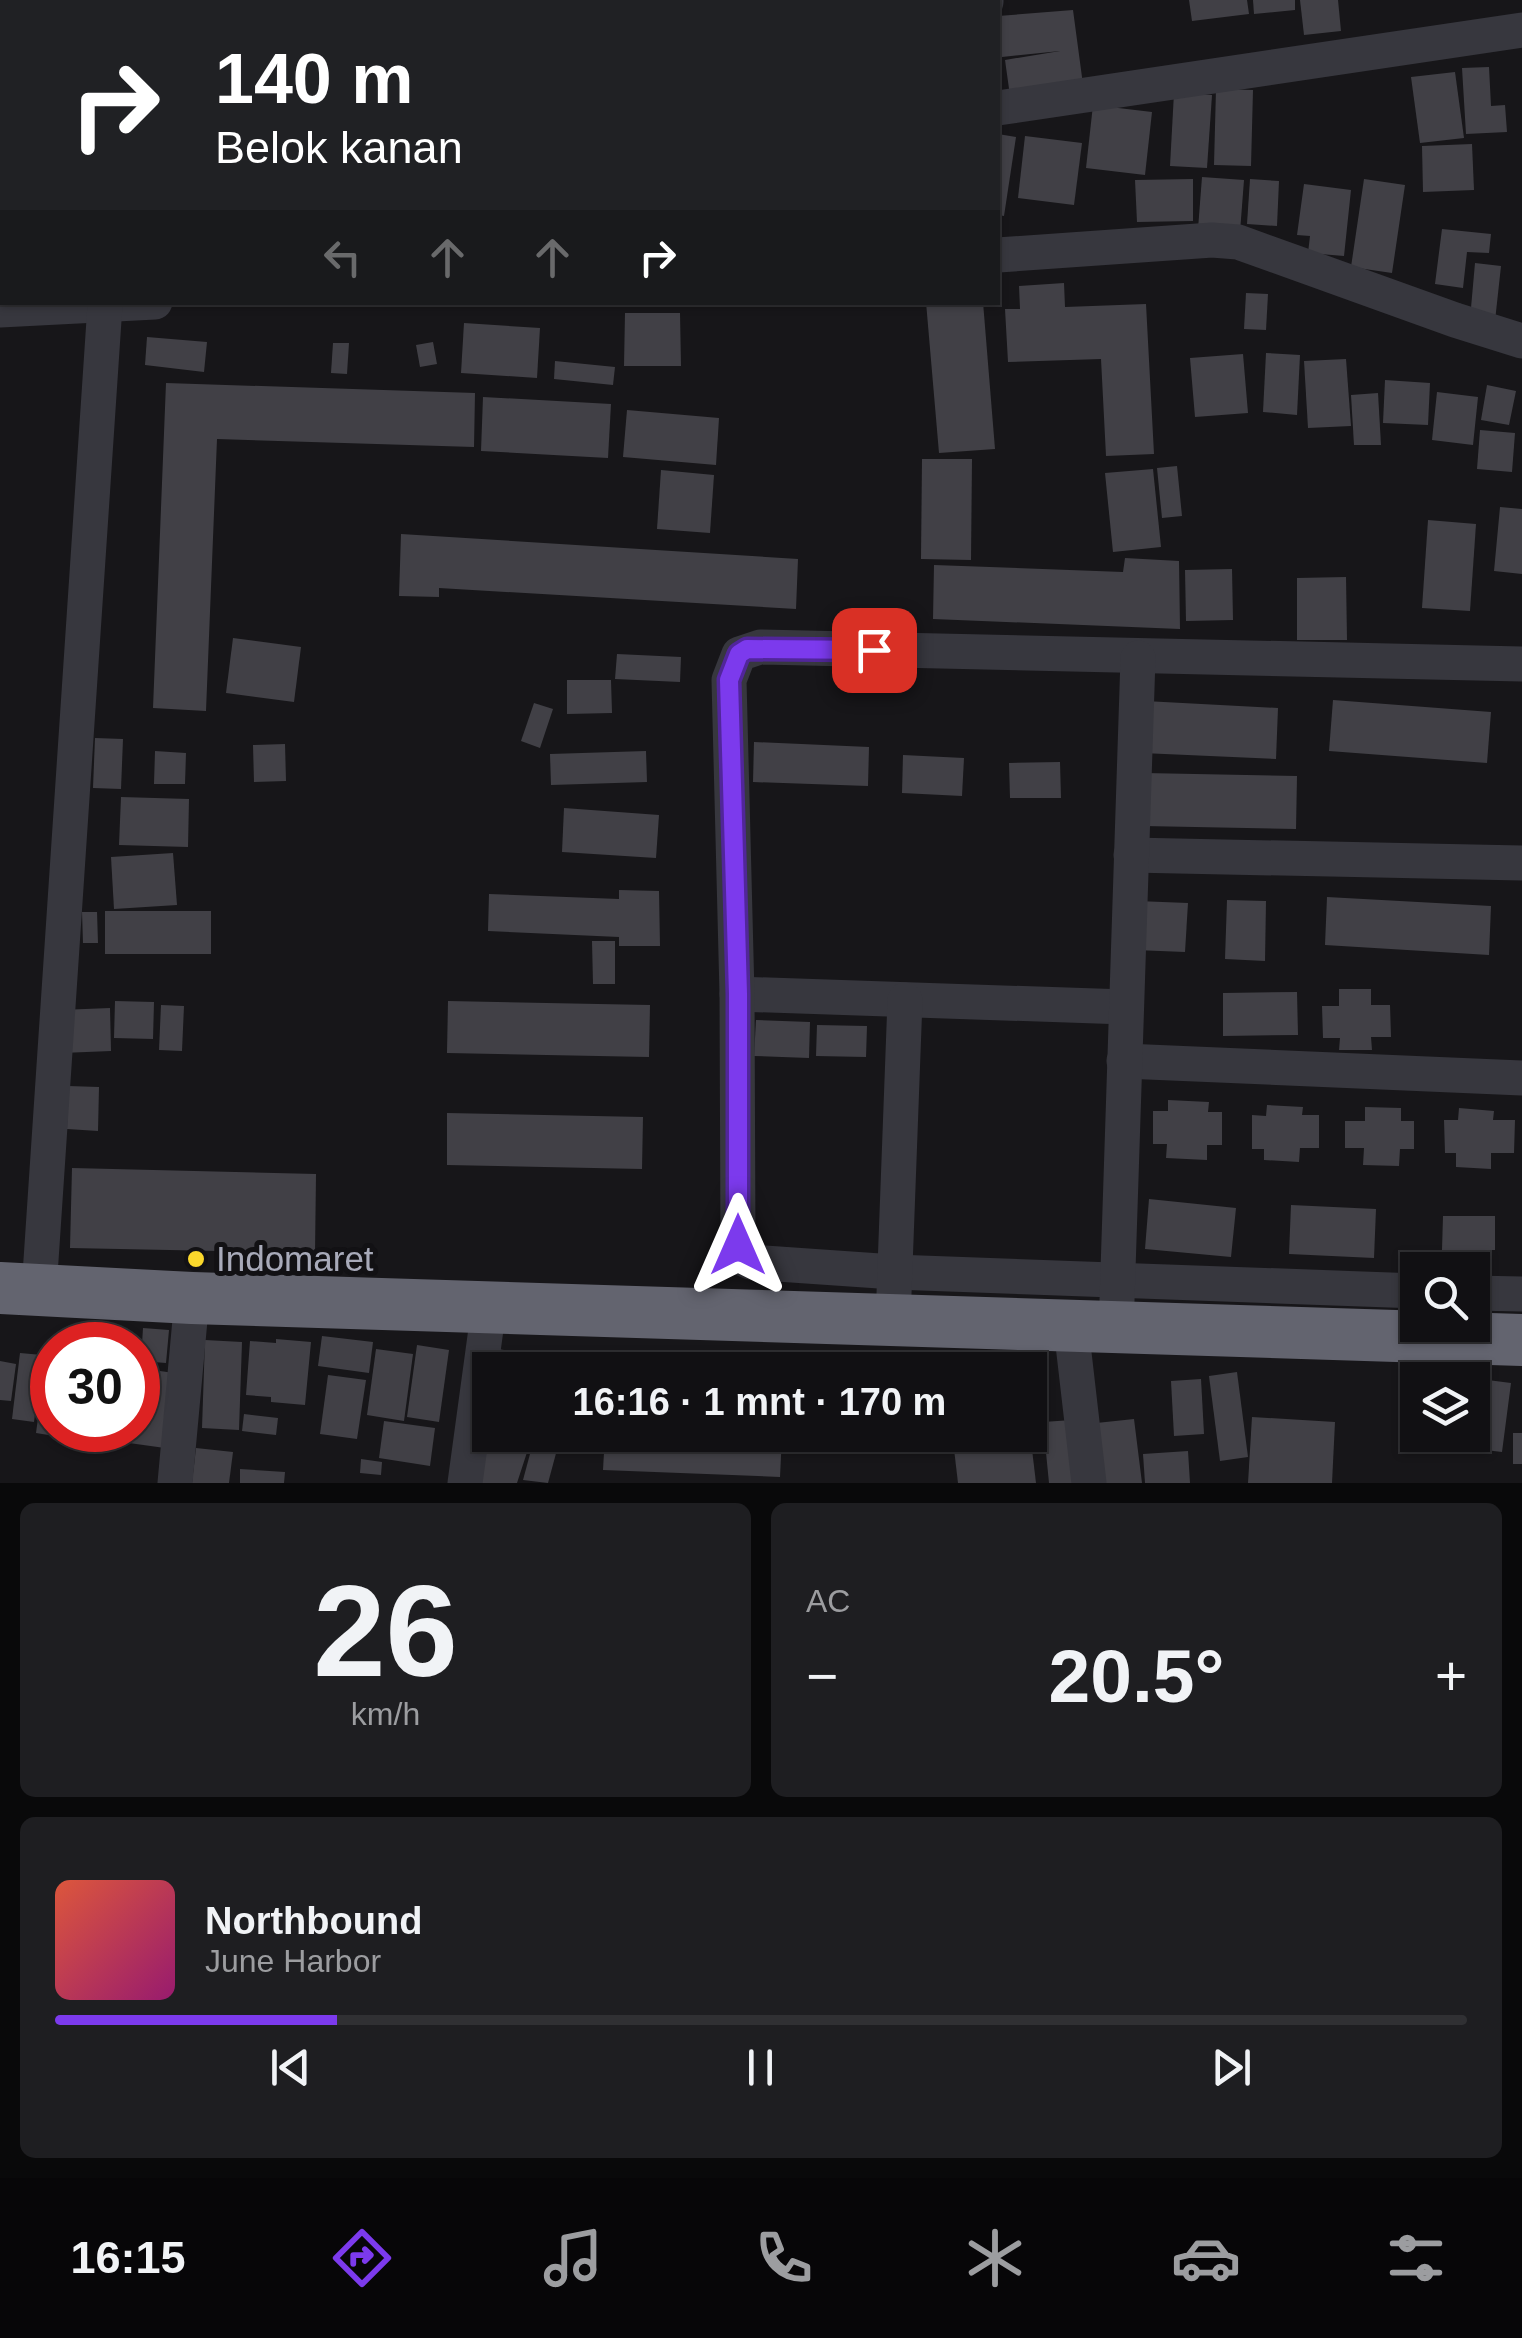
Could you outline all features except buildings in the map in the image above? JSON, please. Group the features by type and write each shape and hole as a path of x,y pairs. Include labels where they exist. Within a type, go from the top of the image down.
{"highway":[{"path":"19,1289 490,1306 894,1296 1522,1340"}],"street":[{"path":"1000,108 1522,30"},
{"path":"1000,254 1212,240 1238,242 1522,341"},
{"path":"0,310 105,305 19,1289"},
{"path":"905,1000 894,1296 743,1259 738,1245 738,994 729,680 739,654 760,647 1522,664"},
{"path":"1089,1483 1124,1061 1138,658"},
{"path":"1131,855 1522,863"},
{"path":"738,994 1126,1007"},
{"path":"1124,1061 1522,1078"},
{"path":"1102,1311 1400,1292"},
{"path":"1490,1293 1522,1294"},
{"path":"175,1483 192,1298"},
{"path":"465,1483 490,1306"}],"place":[{"name":"Indomaret","path":"196,1259"}],"route":[{"path":"738,1245 738,994 729,680 739,654 747,649 874,650"}]}
